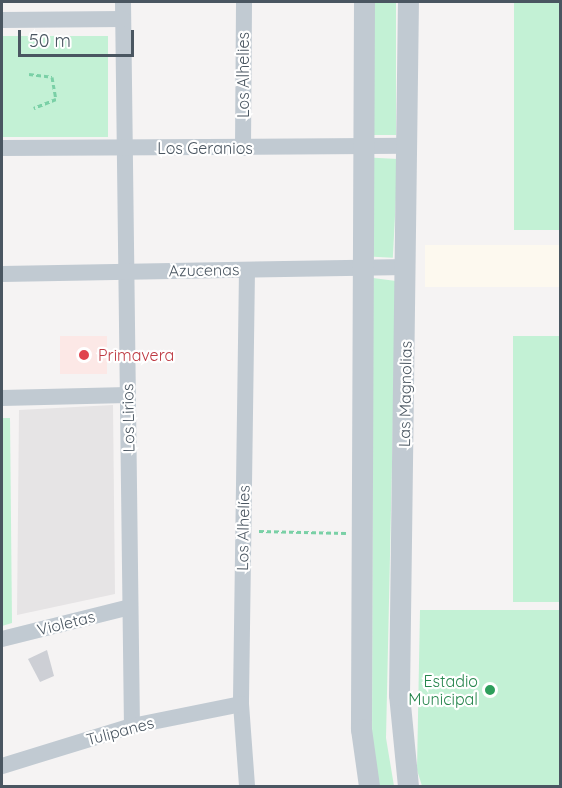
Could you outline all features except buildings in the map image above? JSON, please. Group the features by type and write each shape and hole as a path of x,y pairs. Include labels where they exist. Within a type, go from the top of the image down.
{"street":[{"name":"Los Lirios","path":"123,2 132,726"},
{"name":"Los Alhelies","path":"243,148 244,2"},
{"path":"364,2 365,268 361,729 368,786"},
{"name":"Las Magnolias","path":"408,2 408,146 399,695 408,786"},
{"path":"2,20 123,19"},
{"name":"Los Geranios","path":"2,148 408,146"},
{"name":"Azucenas","path":"2,274 406,267"},
{"name":"Los Alhelíes","path":"247,270 241,704 247,786"},
{"path":"2,398 128,395"},
{"name":"Violetas","path":"2,639 130,607"},
{"name":"Tulipanes","path":"2,766 132,726 241,704"}],"path":[{"path":"29,74 52,77 56,99 34,108"},
{"path":"243,531 362,534"}],"shaded area":[{"path":"425,245 560,245 560,287 425,287"},
{"name":"Primavera","path":"60,336 107,336 107,374 60,374"},
{"path":"113,405 115,594 17,615 19,410"}],"green space":[{"path":"372,2 396,2 396,135 372,135"},
{"path":"514,2 560,2 560,230 514,230"},
{"path":"2,36 108,36 108,137 2,137"},
{"path":"374,158 398,159 393,258 369,257"},
{"path":"373,278 396,281 386,738 394,786 379,786 372,765"},
{"path":"513,336 560,336 560,602 513,602"},
{"path":"2,418 10,418 12,623 2,626"},
{"name":"Estadio Municipal","path":"420,610 560,610 560,786 422,786 417,770"}],"place":[{"name":"Primavera","path":"84,355"},
{"name":"Estadio Municipal","path":"490,690"}]}
